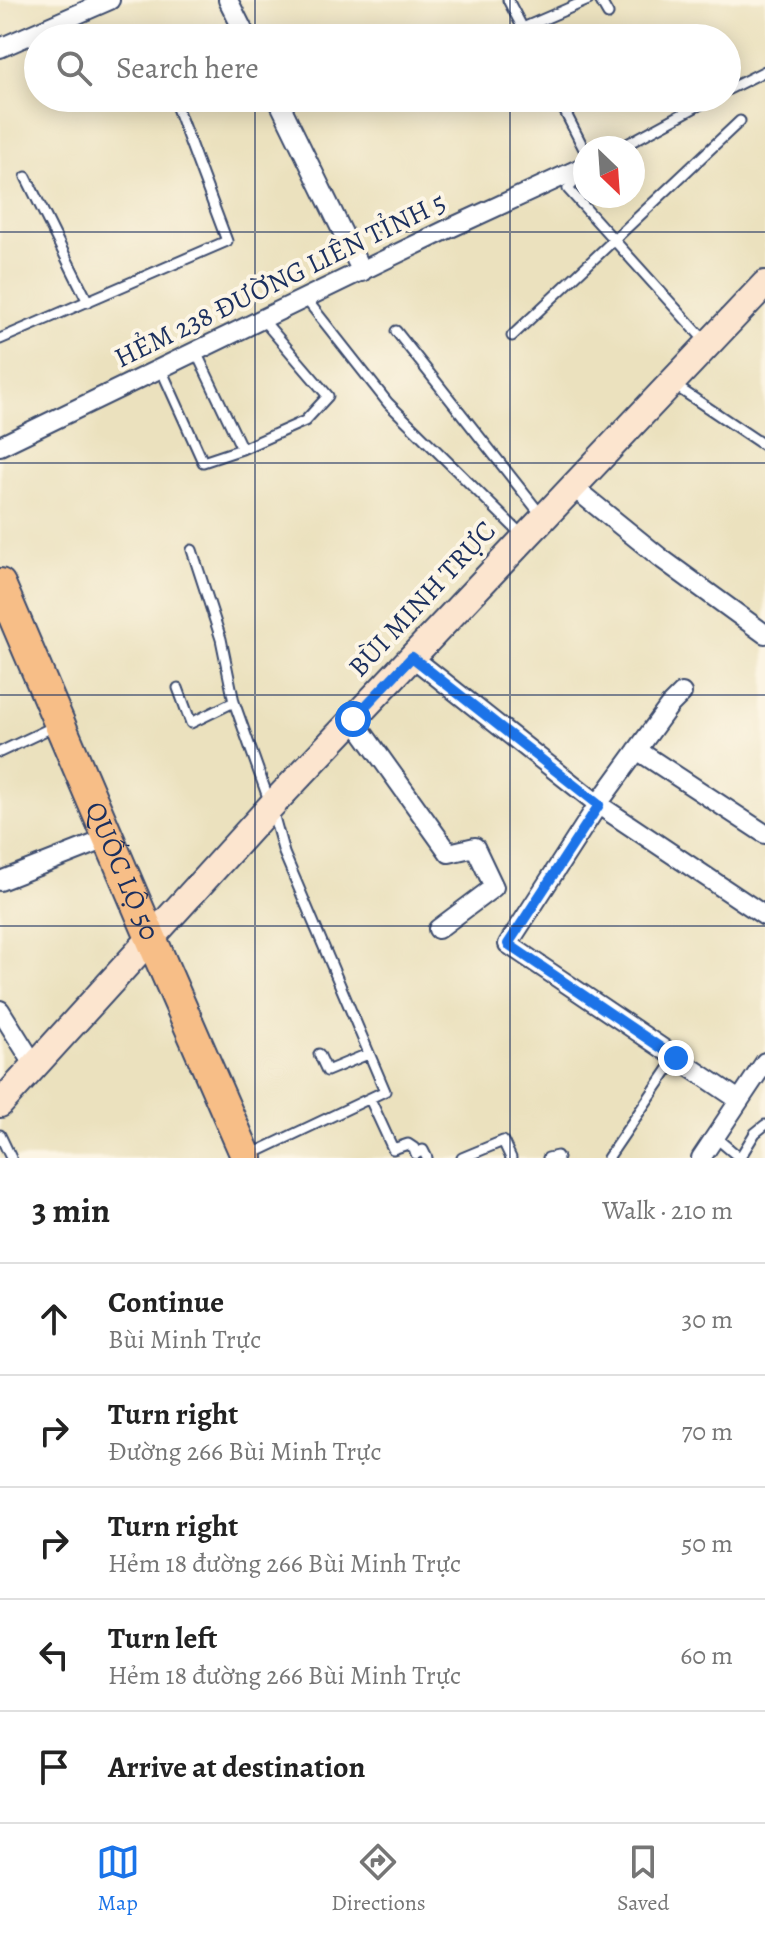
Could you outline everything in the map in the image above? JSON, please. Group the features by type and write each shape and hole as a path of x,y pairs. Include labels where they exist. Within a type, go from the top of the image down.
{"main road":[{"name":"QUỐC LỘ 50","path":"0,584 246,1158"}],"street":[{"path":"55,24 110,0"},
{"path":"228,0 240,24"},
{"path":"0,26 4,46 24,37"},
{"path":"284,112 362,272"},
{"name":"HẺM 238 ĐƯỜNG LIÊN TỈNH 5","path":"0,446 573,174"},
{"name":"BÙI MINH TRỰC","path":"0,1104 271,806 765,284"},
{"path":"573,487 662,559 765,634"},
{"path":"412,657 599,805 765,916"},
{"path":"682,693 637,750 508,944 739,1100"},
{"path":"353,719 449,853 475,847 494,887 438,929"},
{"path":"637,750 765,834"},
{"path":"0,881 109,838"},
{"path":"0,1010 35,1066"},
{"path":"701,1158 765,1062"}],"lane":[{"path":"508,0 520,24"},
{"path":"542,24 588,0"},
{"path":"600,0 608,14"},
{"path":"741,83 765,71"},
{"path":"0,339 227,241 179,112"},
{"path":"565,112 577,136"},
{"path":"642,136 686,112"},
{"path":"512,336 740,121"},
{"path":"26,177 88,302"},
{"path":"584,208 708,345"},
{"path":"306,299 388,403 525,538"},
{"path":"161,369 203,462 242,449 305,421 328,396 263,320"},
{"path":"396,331 544,518"},
{"path":"196,352 242,449"},
{"path":"671,383 765,446"},
{"path":"192,550 221,639 234,702 271,806 284,853 385,1091 246,1158"},
{"path":"178,688 191,723 234,702"},
{"path":"0,752 60,724"},
{"path":"319,1054 327,1071 368,1054"},
{"path":"608,1158 676,1058"},
{"path":"370,1099 393,1149 408,1144 416,1154 423,1150 427,1158"},
{"path":"715,1137 741,1157 755,1133 765,1125"},
{"path":"0,1135 11,1158"},
{"path":"462,1158 503,1141 511,1158"},
{"path":"548,1158 558,1158"}],"route":[{"path":"353,719 412,657 599,805 508,944 676,1058"}]}
